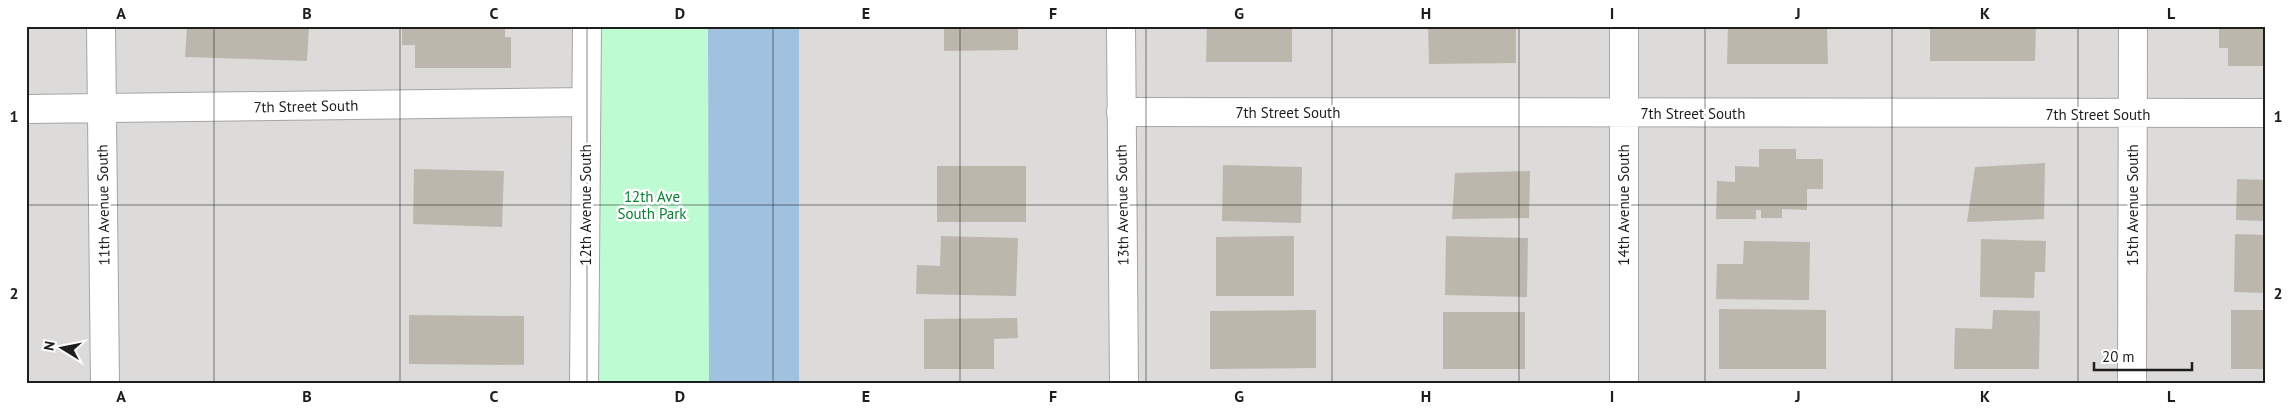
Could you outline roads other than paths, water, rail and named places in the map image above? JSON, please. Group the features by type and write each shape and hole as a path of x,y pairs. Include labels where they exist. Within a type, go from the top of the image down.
{"street":[{"name":"11th Avenue South","path":"101,26 105,384"},
{"name":"12th Avenue South","path":"584,384 586,26"},
{"name":"13th Avenue South","path":"1121,26 1124,384"},
{"name":"14th Avenue South","path":"1624,26 1624,384"},
{"name":"15th Avenue South","path":"2132,384 2133,26"},
{"name":"7th Street South","path":"26,109 586,102"},
{"name":"7th Street South","path":"1121,112 2266,113"}],"water":[{"path":"708,26 799,26 799,384 709,384"}],"park label":[{"name":"12th Ave South Park","path":"652,204"}]}
